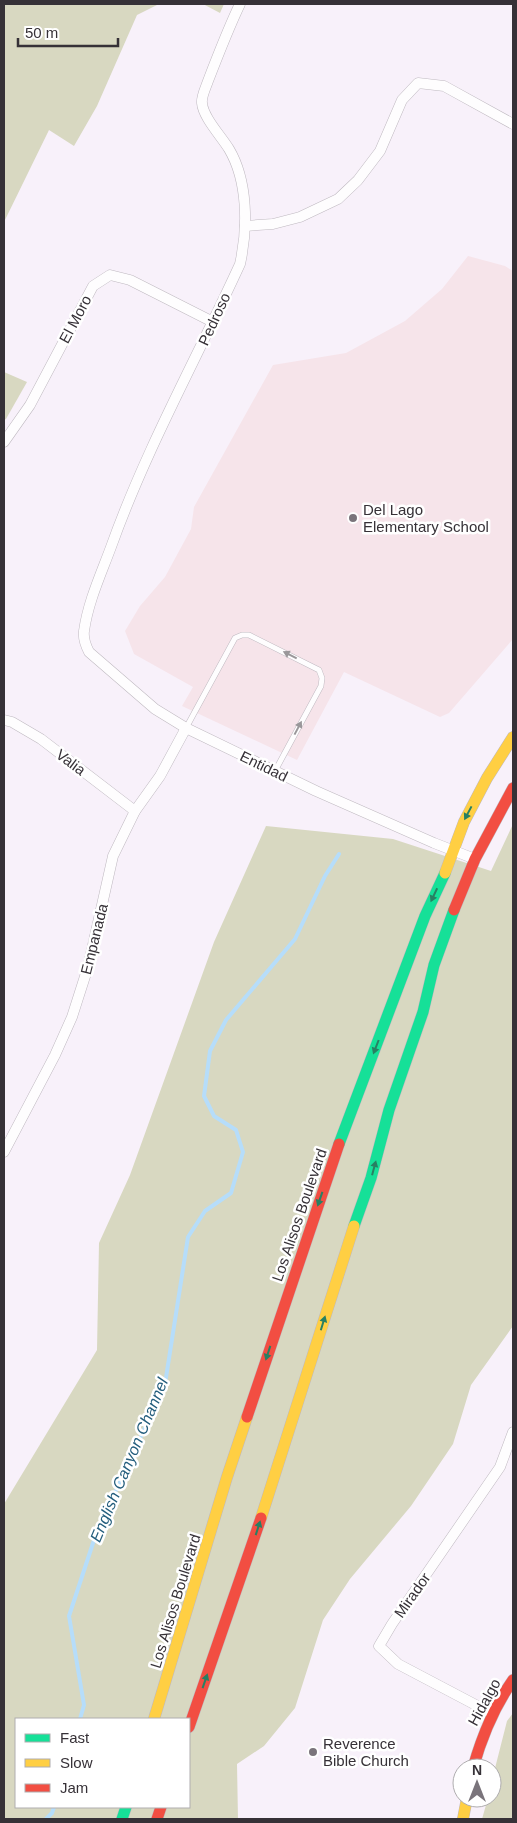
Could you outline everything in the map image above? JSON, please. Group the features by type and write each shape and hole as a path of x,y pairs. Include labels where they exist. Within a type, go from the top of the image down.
{"main road":[{"name":"Los Alisos Boulevard","path":"154,1718 227,1477 330,1169 425,916 443,877 452,850 487,778 513,737"},
{"path":"190,1724 252,1546 371,1178 389,1110 423,1012 434,965 463,886 513,788"},
{"name":"Hidalgo","path":"476,1758 491,1713 513,1680"}],"street":[{"name":"Pedroso","path":"84,632 98,583 126,506 155,441 214,322 240,264 245,244 245,204 239,175 230,151 206,116 202,102 222,43 240,4"},
{"path":"246,226 273,224 300,217 338,199 358,180 380,151 402,100 418,83 444,86 513,124"},
{"name":"El Moro","path":"4,442 30,405 93,286 110,275 130,280 214,322"},
{"name":"Entidad","path":"84,632 85,644 89,652 155,709 186,728 275,771 434,843 476,859"},
{"name":"Valia","path":"4,720 12,722 41,740 135,812"},
{"name":"Empanada","path":"4,1152 55,1055 72,1017 88,967 113,856 135,812 160,776 186,728"},
{"name":"Mirador","path":"491,1713 398,1664 379,1646 392,1624 500,1467 513,1432"}],"lane":[{"path":"186,728 235,638 249,635 319,670 322,678 321,686 275,771"}],"shaded area":[{"name":"Del Lago Elementary School","path":"468,256 505,266 513,271 513,639 449,713 440,717 344,672 297,760 182,706 193,687 134,654 125,631 140,606 165,577 191,529 194,507 273,365 346,353 405,321 442,289"}],"green space":[{"path":"4,4 174,4 157,5 137,15 97,106 74,146 49,130 4,222"},
{"path":"203,4 224,4 220,13"},
{"path":"4,372 27,382 4,420"},
{"path":"513,824 513,1326 471,1385 453,1444 411,1506 350,1579 323,1620 295,1708 264,1746 237,1764 238,1819 4,1819 4,1504 97,1350 99,1243 130,1175 214,942 266,826 393,839 491,871"},
{"path":"513,1713 513,1819 482,1819 485,1808 502,1808 502,1758 498,1758 507,1721"}],"waterway":[{"name":"English Canyon Channel","path":"80,1718 84,1705 69,1616 96,1534 165,1384 188,1237 205,1211 231,1193 243,1152 236,1130 214,1116 204,1096 210,1051 226,1020 295,939 325,876 339,854"},
{"name":"English Canyon Channel","path":"46,1819 54,1808"}],"traffic: fast":[{"path":"339,1144 425,916 445,873"},
{"path":"354,1226 371,1178 389,1110 423,1012 434,965 454,910"},
{"path":"122,1819 126,1808"}],"traffic: slow":[{"path":"445,873 464,822 487,778 513,737"},
{"path":"261,1518 354,1226"},
{"path":"154,1718 247,1417"},
{"path":"463,1819 465,1808"}],"traffic: jam":[{"path":"454,910 475,859 513,788"},
{"path":"247,1417 339,1144"},
{"path":"190,1724 261,1518"},
{"path":"476,1758 489,1722 513,1680"},
{"path":"157,1819 161,1808"}],"place":[{"name":"Del Lago Elementary School","path":"353,518"},
{"name":"Reverence Bible Church","path":"313,1752"}]}
